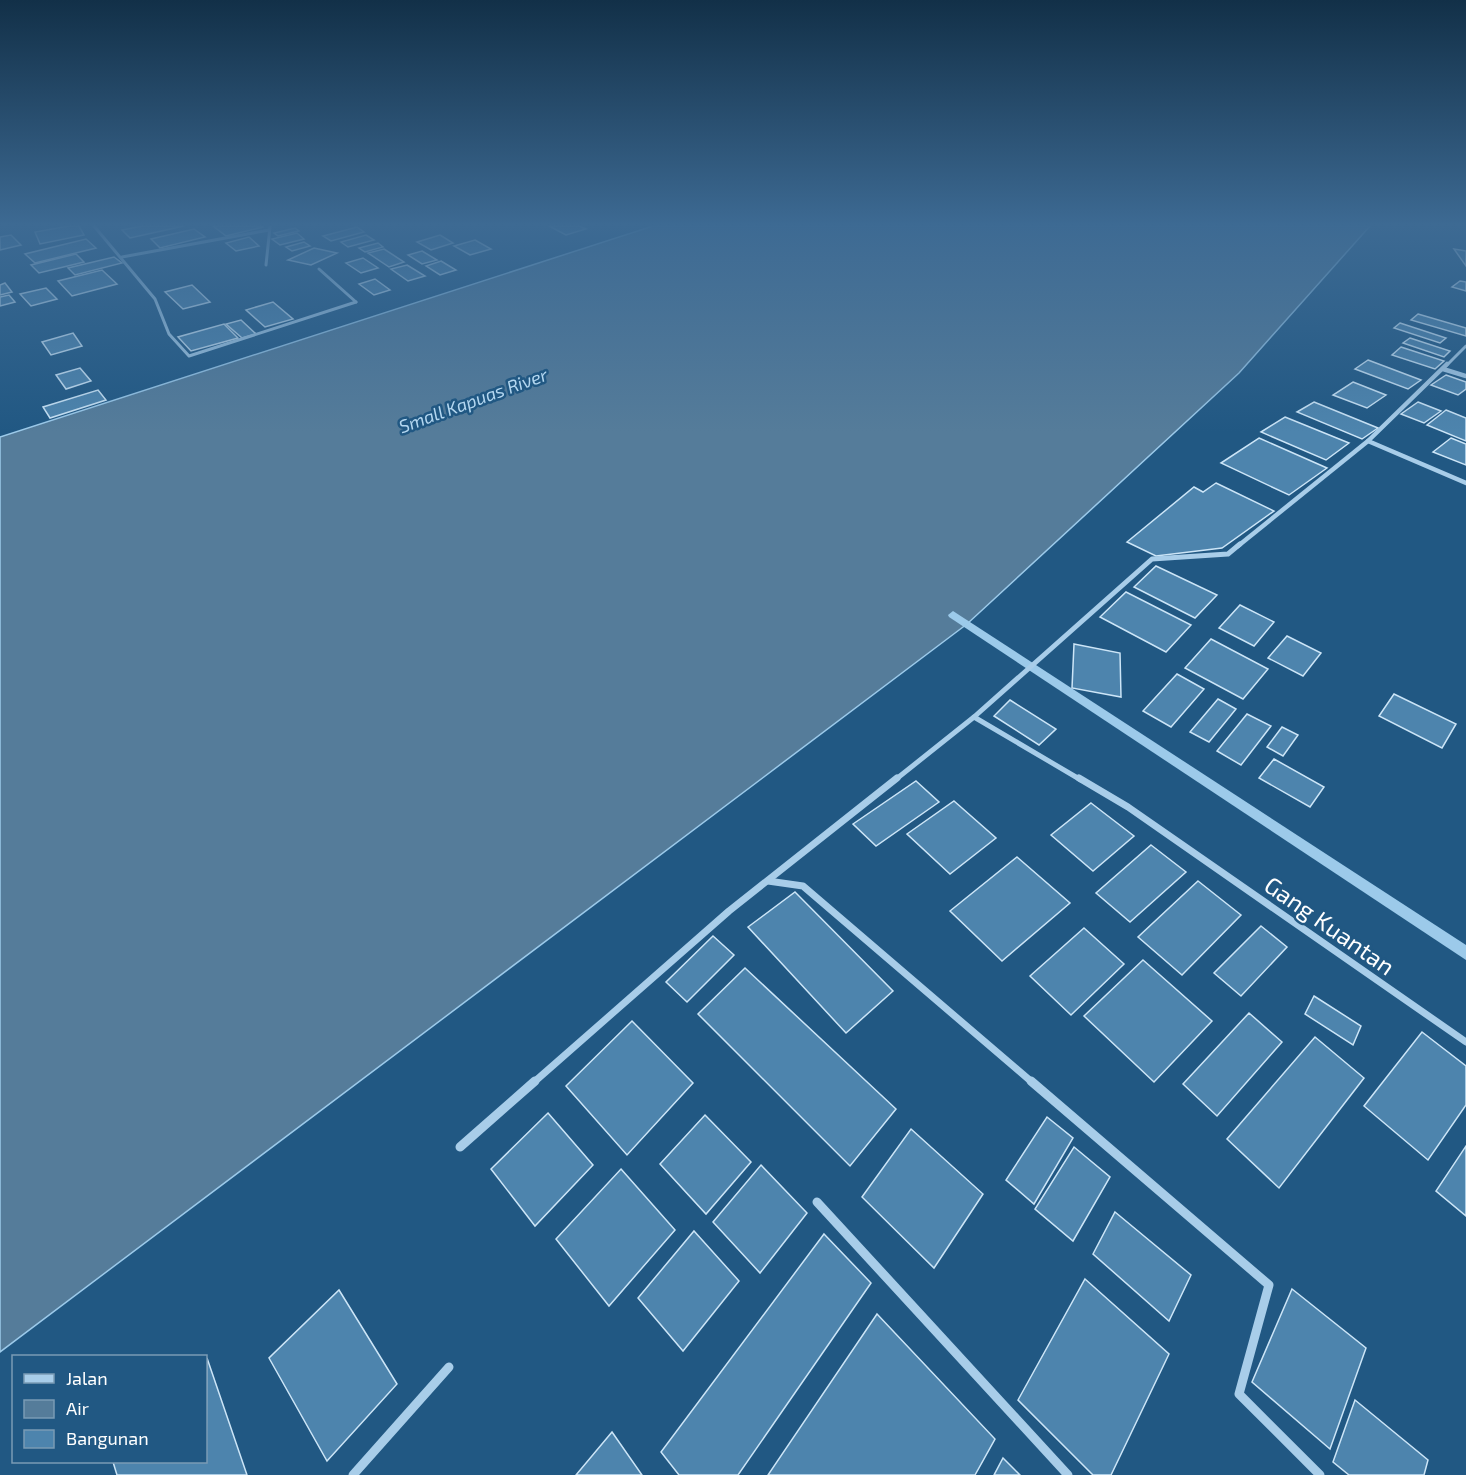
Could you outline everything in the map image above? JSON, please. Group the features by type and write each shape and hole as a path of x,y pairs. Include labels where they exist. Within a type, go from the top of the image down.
{"street":[{"path":"152,295 169,334 189,356 356,302 348,295"},
{"path":"460,1147 729,911 974,717 1152,559 1228,554 1368,441 1466,346"},
{"path":"1443,369 1466,376"},
{"path":"1368,441 1466,483"},
{"name":"Gang Kuantan","path":"974,717 1128,807 1466,1042"},
{"path":"768,881 803,886 1269,1285 1239,1394 1320,1475"},
{"path":"817,1202 1068,1475"},
{"path":"353,1475 449,1367"}],"water":[{"name":"Small Kapuas River","path":"440,295 1309,295 1239,373 967,624 0,1352 0,437"}],"building":[{"path":"9,295 15,302 0,306 0,297"},
{"path":"21,295 53,295 57,299 31,306"},
{"path":"168,295 202,295 210,302 183,309"},
{"path":"273,302 293,319 265,327 246,310"},
{"path":"1418,314 1466,328 1466,336 1411,320"},
{"path":"241,320 256,334 242,338 226,324"},
{"path":"1400,323 1446,338 1440,343 1394,328"},
{"path":"224,324 238,338 191,351 178,337"},
{"path":"73,333 82,346 51,355 42,342"},
{"path":"1410,338 1450,351 1444,357 1403,343"},
{"path":"1401,347 1444,361 1435,369 1392,355"},
{"path":"1368,360 1421,380 1408,389 1355,369"},
{"path":"80,368 91,381 66,389 56,375"},
{"path":"1446,375 1466,382 1466,389 1458,395 1431,385"},
{"path":"1353,382 1386,395 1367,408 1333,395"},
{"path":"98,390 106,400 50,418 43,407"},
{"path":"1314,402 1378,428 1362,439 1297,412"},
{"path":"1418,402 1441,411 1424,423 1401,414"},
{"path":"1446,410 1466,418 1466,441 1427,425"},
{"path":"1285,417 1349,443 1326,460 1261,432"},
{"path":"1259,438 1327,468 1289,495 1221,463"},
{"path":"1451,438 1466,444 1466,465 1433,452"},
{"path":"1216,483 1274,511 1222,548 1156,556 1127,542 1194,487 1203,492"},
{"path":"1156,566 1217,595 1195,618 1134,587"},
{"path":"1126,592 1191,625 1166,652 1100,617"},
{"path":"1240,605 1274,622 1254,646 1219,628"},
{"path":"1287,636 1321,653 1303,676 1268,658"},
{"path":"1211,639 1268,669 1243,699 1185,668"},
{"path":"1074,644 1120,653 1121,697 1072,688"},
{"path":"1177,674 1204,689 1171,727 1143,711"},
{"path":"1394,694 1456,724 1442,748 1379,716"},
{"path":"1218,699 1236,709 1209,742 1190,732"},
{"path":"1010,700 1056,729 1039,745 994,716"},
{"path":"1247,714 1271,726 1241,765 1217,751"},
{"path":"1282,727 1298,735 1283,756 1267,747"},
{"path":"1274,759 1324,787 1310,807 1259,778"},
{"path":"916,781 939,802 876,846 853,824"},
{"path":"954,801 996,838 950,874 907,834"},
{"path":"1091,803 1134,836 1093,871 1051,835"},
{"path":"1151,845 1186,872 1130,922 1096,893"},
{"path":"1017,857 1070,903 1002,961 950,911"},
{"path":"1198,881 1241,915 1182,975 1138,937"},
{"path":"795,892 893,991 846,1033 748,927"},
{"path":"1261,926 1287,947 1241,996 1214,973"},
{"path":"1084,928 1124,964 1071,1015 1030,976"},
{"path":"713,936 734,955 687,1002 666,982"},
{"path":"1143,960 1212,1021 1154,1082 1084,1016"},
{"path":"745,968 896,1109 850,1166 698,1014"},
{"path":"1314,996 1361,1026 1353,1045 1305,1014"},
{"path":"1249,1013 1282,1042 1217,1116 1183,1084"},
{"path":"632,1021 693,1083 627,1155 566,1086"},
{"path":"1422,1032 1466,1066 1466,1105 1428,1160 1364,1106"},
{"path":"1315,1037 1364,1078 1279,1188 1227,1139"},
{"path":"548,1113 593,1165 535,1226 491,1169"},
{"path":"705,1115 751,1162 706,1214 660,1164"},
{"path":"1047,1117 1073,1138 1034,1204 1006,1180"},
{"path":"911,1129 983,1194 934,1268 862,1197"},
{"path":"1466,1146 1466,1216 1436,1191"},
{"path":"1074,1147 1110,1177 1073,1241 1035,1209"},
{"path":"761,1165 807,1213 760,1273 713,1222"},
{"path":"621,1169 675,1230 609,1306 556,1239"},
{"path":"1115,1212 1191,1275 1169,1321 1093,1254"},
{"path":"694,1231 739,1281 683,1351 638,1298"},
{"path":"824,1234 871,1283 738,1475 679,1475 661,1452"},
{"path":"1085,1279 1169,1354 1111,1475 1093,1475 1018,1400"},
{"path":"1292,1289 1366,1348 1330,1449 1252,1382"},
{"path":"339,1290 397,1384 327,1461 269,1358"},
{"path":"877,1314 995,1439 975,1475 768,1475"},
{"path":"207,1358 247,1475 117,1475 113,1463 207,1463"},
{"path":"1355,1400 1428,1460 1424,1475 1349,1475 1333,1462"},
{"path":"612,1432 642,1475 576,1475"},
{"path":"1003,1458 1020,1475 994,1475"}],"waterway":[{"path":"953,615 1466,953"}]}
